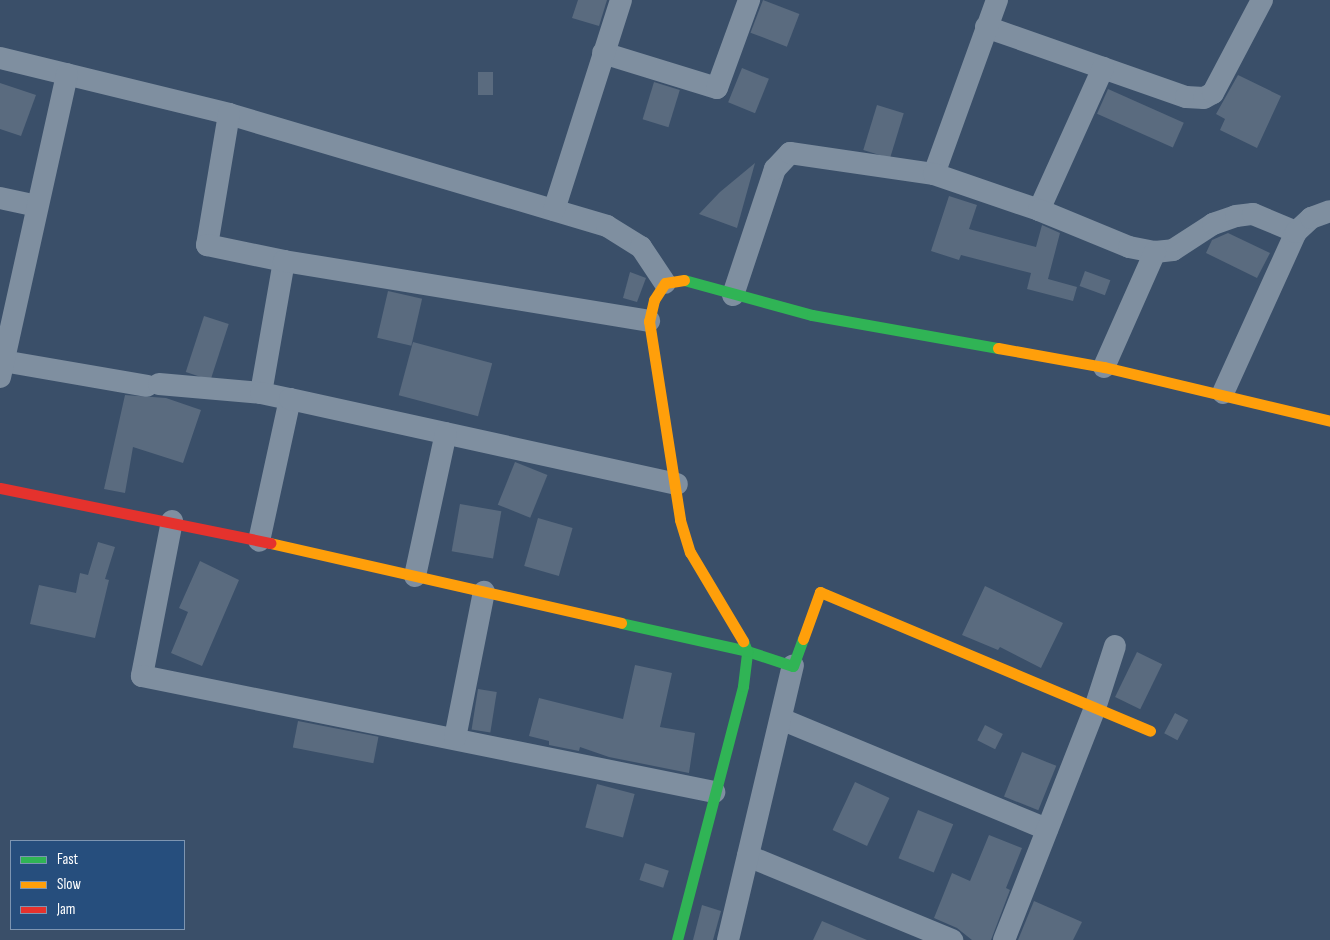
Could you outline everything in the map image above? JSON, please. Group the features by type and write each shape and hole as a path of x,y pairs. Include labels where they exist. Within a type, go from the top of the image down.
{"street":[{"path":"554,210 621,0"},
{"path":"603,53 717,88 749,0"},
{"path":"934,174 997,0"},
{"path":"986,27 1186,97 1204,98 1213,93 1258,1"},
{"path":"0,58 229,114 608,226 626,235 641,247 665,284"},
{"path":"1040,210 1103,68"},
{"path":"67,74 3,354 153,385 261,393 677,484"},
{"path":"229,114 207,246 284,261 649,321"},
{"path":"733,295 775,169 790,153 934,174 1040,210 1129,246 1155,252 1173,250 1214,224 1236,216 1253,214 1296,232"},
{"path":"0,198 37,206"},
{"path":"1223,393 1296,232 1329,207"},
{"path":"1104,367 1155,252"},
{"path":"261,393 284,261"},
{"path":"677,940 743,686 747,651 737,628 690,552 680,520 677,484 649,321 654,300 665,284 684,280 733,295 812,315 914,336 1104,367 1223,393 1330,421"},
{"path":"259,541 290,399"},
{"path":"415,576 446,433"},
{"path":"0,488 172,521 747,651 793,666"},
{"path":"172,521 142,676 714,792"},
{"path":"455,738 484,592"},
{"path":"728,940 793,666 820,592 1150,731"},
{"path":"1004,940 1095,708 1115,646"},
{"path":"781,719 1048,829"},
{"path":"748,856 952,940"}],"building":[{"path":"578,0 607,0 599,26 572,18"},
{"path":"763,0 799,14 787,47 750,33"},
{"path":"742,68 769,79 755,113 728,102"},
{"path":"478,72 493,72 493,95 478,95"},
{"path":"1238,75 1281,96 1257,148 1220,130 1225,119 1216,114"},
{"path":"654,82 680,90 668,127 643,119"},
{"path":"0,83 36,95 21,136 0,129"},
{"path":"1108,89 1184,123 1173,147 1097,114"},
{"path":"877,105 904,113 890,158 863,150"},
{"path":"755,163 737,228 699,214 720,192"},
{"path":"949,196 977,205 969,229 1036,247 1042,225 1060,233 1048,279 1077,287 1073,301 1027,289 1031,273 961,255 959,260 931,251"},
{"path":"1228,233 1270,253 1257,278 1206,253 1212,240"},
{"path":"1085,271 1110,280 1105,295 1080,286"},
{"path":"630,272 646,278 637,302 623,298"},
{"path":"388,291 422,299 411,346 377,338"},
{"path":"204,316 229,324 210,380 186,372"},
{"path":"413,342 492,363 478,416 399,395"},
{"path":"125,395 166,398 201,410 183,463 133,447 125,493 104,489"},
{"path":"515,462 547,475 530,518 498,505"},
{"path":"460,504 501,511 493,559 452,551"},
{"path":"538,518 573,528 559,576 524,566"},
{"path":"98,542 115,547 105,579 109,580 95,638 30,624 39,585 76,593 80,573 88,575"},
{"path":"200,561 239,580 202,666 171,653 188,612 179,608"},
{"path":"985,586 1063,623 1041,668 1000,647 998,650 962,635"},
{"path":"1137,652 1162,664 1140,709 1115,697"},
{"path":"635,665 672,673 660,727 695,733 689,773 609,757 580,747 579,751 549,745 549,741 529,736 539,698 623,719"},
{"path":"478,689 497,692 490,732 472,729"},
{"path":"1175,713 1188,720 1177,740 1164,733"},
{"path":"298,721 378,737 373,763 293,748"},
{"path":"985,725 1003,734 995,749 977,740"},
{"path":"1022,752 1056,766 1038,810 1004,797"},
{"path":"855,782 889,798 867,846 833,830"},
{"path":"597,784 635,794 623,838 585,827"},
{"path":"918,810 953,824 934,872 899,858"},
{"path":"989,835 1022,848 1006,888 1010,890 991,940 972,940 957,928 934,918 952,873 970,881"},
{"path":"645,863 669,871 663,888 639,880"},
{"path":"1034,901 1082,922 1073,940 1018,940"},
{"path":"702,905 721,911 713,940 693,940"},
{"path":"822,921 867,940 813,940"}],"traffic: fast":[{"path":"684,280 812,315 998,348"},
{"path":"621,623 747,651 793,666 803,639"},
{"path":"677,940 743,686 747,651 743,641"}],"traffic: slow":[{"path":"684,280 665,283 654,300 649,321 680,520 690,552 743,641"},
{"path":"998,348 1104,367 1330,421"},
{"path":"270,543 621,623"},
{"path":"803,639 820,592 1150,731"}],"traffic: jam":[{"path":"0,488 270,543"}]}
